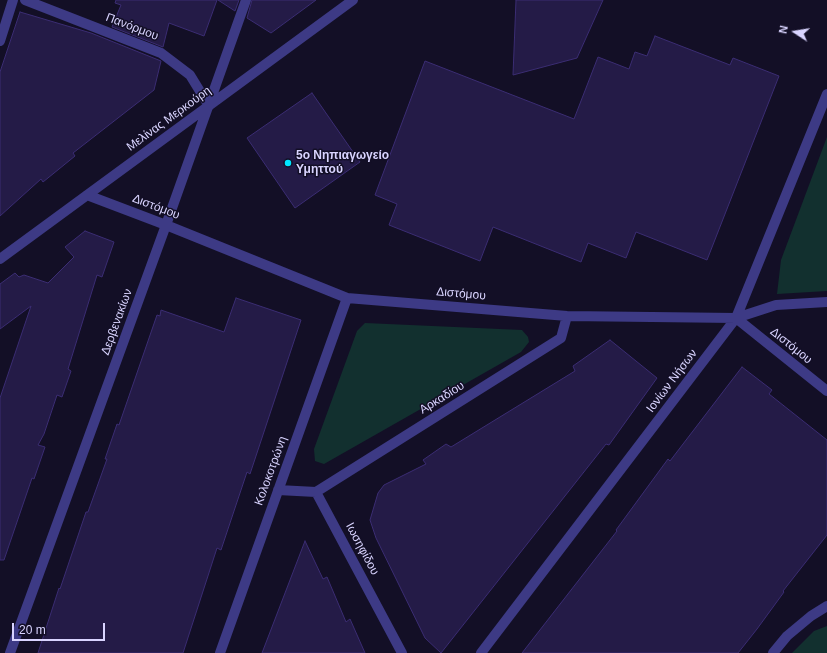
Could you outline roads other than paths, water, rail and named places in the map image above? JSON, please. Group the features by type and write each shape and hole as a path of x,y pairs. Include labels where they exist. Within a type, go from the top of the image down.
{"street":[{"path":"0,41 13,0"},
{"name":"Πανόρμου","path":"25,0 161,52 190,75 209,106"},
{"name":"Δερβενακίων","path":"10,653 166,225 246,0"},
{"name":"Μελίνας Μερκούρη","path":"0,259 353,0"},
{"name":"Ιονίων Νήσων","path":"481,653 736,318 827,94"},
{"name":"Διστόμου","path":"87,195 166,225 347,298 567,316 736,318 827,391"},
{"name":"Κολοκοτρώνη","path":"220,653 347,298"},
{"path":"736,318 776,305 827,302"},
{"name":"Αρκαδίου","path":"316,492 561,338 567,316"},
{"path":"278,490 316,492"},
{"name":"Ιωσηφίδου","path":"316,492 402,653"},
{"path":"773,653 787,636 811,616 827,606"}],"place":[{"name":"5ο Νηπιαγωγείο Υμηττού","path":"288,163"}]}
